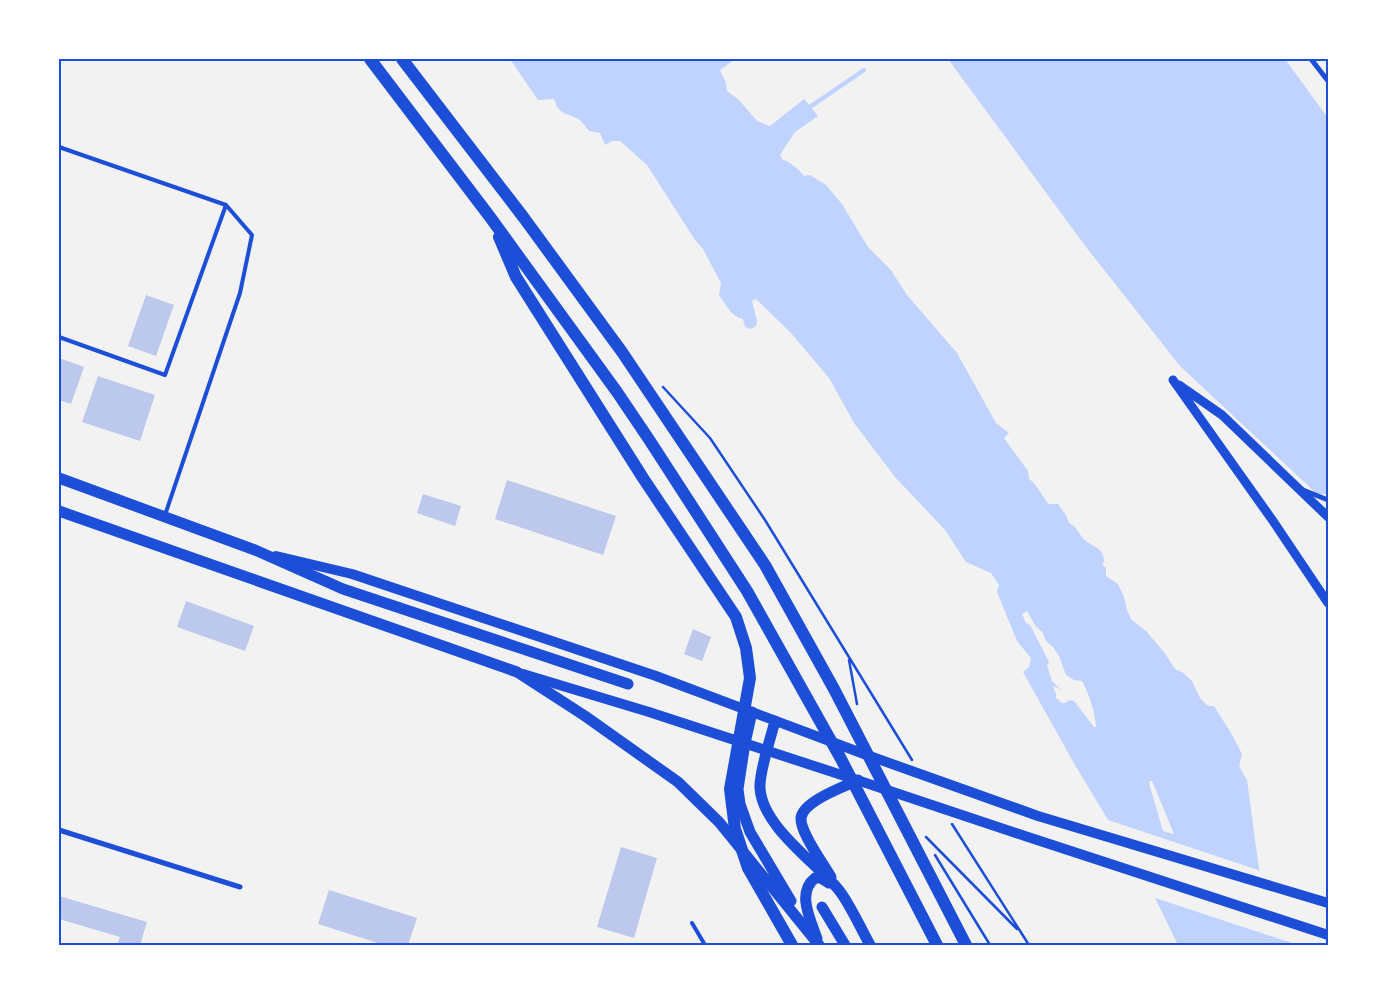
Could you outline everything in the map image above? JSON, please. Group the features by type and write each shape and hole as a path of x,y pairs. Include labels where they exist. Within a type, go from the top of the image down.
{"highway":[{"path":"370,59 490,217 639,425 747,591 840,756 937,945"},
{"path":"402,59 524,218 622,352 765,565 834,689 966,945"},
{"path":"490,217 516,277 642,478 736,617 746,648 750,678 730,789 735,829 748,868 792,945"},
{"path":"937,890 973,945"}],"main road":[{"path":"59,478 255,550 343,589 628,684"},
{"path":"59,511 517,672 767,750 1028,838 1328,935"},
{"path":"255,550 352,574 656,676 864,754 1038,816 1328,903"},
{"path":"517,672 585,716 678,782 719,822 819,945"},
{"path":"752,712 738,789 744,817 754,839 819,945"},
{"path":"775,721 759,787 763,802 782,833 839,890"},
{"path":"861,781 817,800 804,811 801,818 803,829 870,945"},
{"path":"819,945 806,904 806,887 815,878 821,878 839,890"},
{"path":"822,907 845,945"}],"street":[{"path":"1311,59 1328,81"},
{"path":"1328,517 1222,415 1173,380 1278,528 1328,603"},
{"path":"1301,489 1328,500"},
{"path":"59,830 240,887"}],"lane":[{"path":"59,147 226,204 252,235 240,293 164,517"},
{"path":"59,337 165,375 226,204"},
{"path":"692,923 705,945"}],"path":[{"path":"990,945 942,864 922,836 1022,934"}],"water":[{"path":"510,59 735,59 720,70 726,83 727,91 739,100 757,121 770,126 804,99 818,116 795,132 780,155 783,160 795,167 804,176 810,175 826,185 842,204 868,247 890,269 907,295 957,353 996,423 1009,433 1004,438 1028,471 1029,479 1035,484 1049,504 1058,504 1069,523 1075,527 1083,539 1102,554 1104,561 1102,564 1106,568 1106,576 1118,584 1131,619 1146,631 1164,652 1175,669 1182,672 1192,681 1200,698 1208,706 1214,706 1242,754 1239,766 1247,780 1259,869 1307,945 1178,945 1155,898 1075,765 1023,672 1029,667 1031,658 1017,641 997,592 999,585 991,573 966,562 945,530 895,477 854,423 829,378 791,333 756,299 752,301 757,321 756,326 751,329 745,327 743,319 735,316 729,310 719,295 721,283 703,249 695,240 647,165 620,141 612,141 605,145 600,133 589,131 579,120 560,111 554,99 538,100","holes":["1027,611 1035,625 1043,633 1046,641 1059,656 1066,675 1074,680 1082,681 1091,703 1096,727 1094,727 1074,701 1069,700 1062,703 1056,698 1053,686 1061,690 1052,681 1047,665 1049,662 1030,625 1026,623 1022,614","1150,781 1152,781 1174,834 1163,831"]},
{"path":"948,59 1285,59 1328,118 1328,494 1317,494 1180,366 1086,247"}],"pier":[{"path":"1105,819 1264,872 1310,945 1298,945 1152,897"}],"building":[{"path":"146,295 174,305 156,356 128,346"},
{"path":"59,358 84,367 71,404 59,400"},
{"path":"98,376 155,395 140,441 82,422"},
{"path":"507,480 616,516 603,555 495,519"},
{"path":"423,494 461,506 455,526 417,513"},
{"path":"186,601 254,626 245,651 177,627"},
{"path":"693,629 711,637 702,661 684,654"},
{"path":"621,847 657,858 634,938 597,927"},
{"path":"329,890 417,918 408,945 384,945 318,924"},
{"path":"59,896 147,922 140,945 117,945 120,937 59,919"}],"waterway":[{"path":"807,109 864,70"}]}
